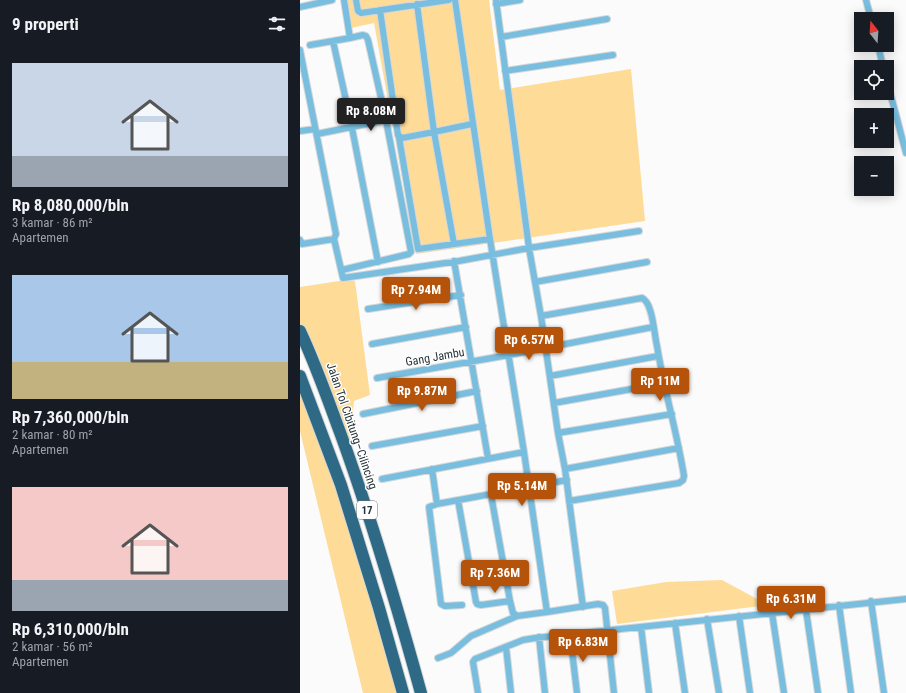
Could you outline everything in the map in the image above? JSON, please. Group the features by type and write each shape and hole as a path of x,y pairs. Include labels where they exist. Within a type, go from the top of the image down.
{"highway":[{"name":"Jalan Tol Cibitung–Cilincing","path":"300,331 313,358 357,479 396,602 421,693"},
{"name":"17","path":"300,376 340,485 379,608 403,693"}],"street":[{"path":"300,7 332,0"},
{"path":"344,0 350,38"},
{"path":"356,0 358,13 449,0"},
{"path":"455,0 472,124 524,452 547,612"},
{"path":"520,0 496,2 529,248 541,316 558,433 567,480 583,607"},
{"path":"866,0 869,12"},
{"path":"417,4 434,132 454,244"},
{"path":"380,10 418,249 490,239"},
{"path":"501,37 607,19"},
{"path":"310,45 363,35 366,36 386,120 411,252 409,254 342,270"},
{"path":"333,41 352,128 378,262"},
{"path":"300,50 336,234 334,239 343,277 345,278 639,231"},
{"path":"505,71 613,54"},
{"path":"892,100 906,153"},
{"path":"300,131 352,128 386,120"},
{"path":"399,137 402,138 472,124"},
{"path":"300,240 302,244 334,239"},
{"path":"454,261 488,458"},
{"path":"535,282 647,262"},
{"path":"368,309 461,295"},
{"path":"541,316 642,298 648,303 684,476 682,481 679,483 569,501"},
{"path":"372,344 466,327"},
{"name":"Gang Jambu","path":"377,378 509,356 653,327"},
{"path":"550,376 658,356"},
{"path":"554,403 665,383"},
{"path":"363,414 477,391"},
{"path":"558,433 672,414"},
{"path":"372,446 483,426"},
{"path":"565,469 678,448"},
{"path":"382,479 432,468 524,452"},
{"path":"432,468 437,504"},
{"path":"462,605 445,606 441,604 429,509 437,504 567,480"},
{"path":"491,495 510,601 513,613 517,616"},
{"path":"458,500 477,604 481,605 510,601"},
{"path":"871,601 884,693"},
{"path":"478,693 473,662 474,660 523,640 707,619 806,610 871,601 906,601"},
{"path":"438,658 451,653 471,636 517,616 598,604 603,605 605,608 614,693"},
{"path":"839,605 851,693"},
{"path":"806,610 818,693"},
{"path":"772,613 784,693"},
{"path":"739,616 750,693"},
{"path":"707,619 719,693"},
{"path":"675,623 685,693"},
{"path":"641,627 649,693"},
{"path":"570,634 577,693"},
{"path":"539,637 545,693"},
{"path":"506,648 511,693"}],"shaded area":[{"path":"346,0 489,0 500,90 631,69 645,221 416,254 374,23 351,28"},
{"path":"339,281 355,281 370,395 354,401 349,458 300,331 300,287"},
{"path":"300,376 403,693 363,693 300,431"},
{"path":"722,580 768,605 617,624 612,591 666,582"}]}
